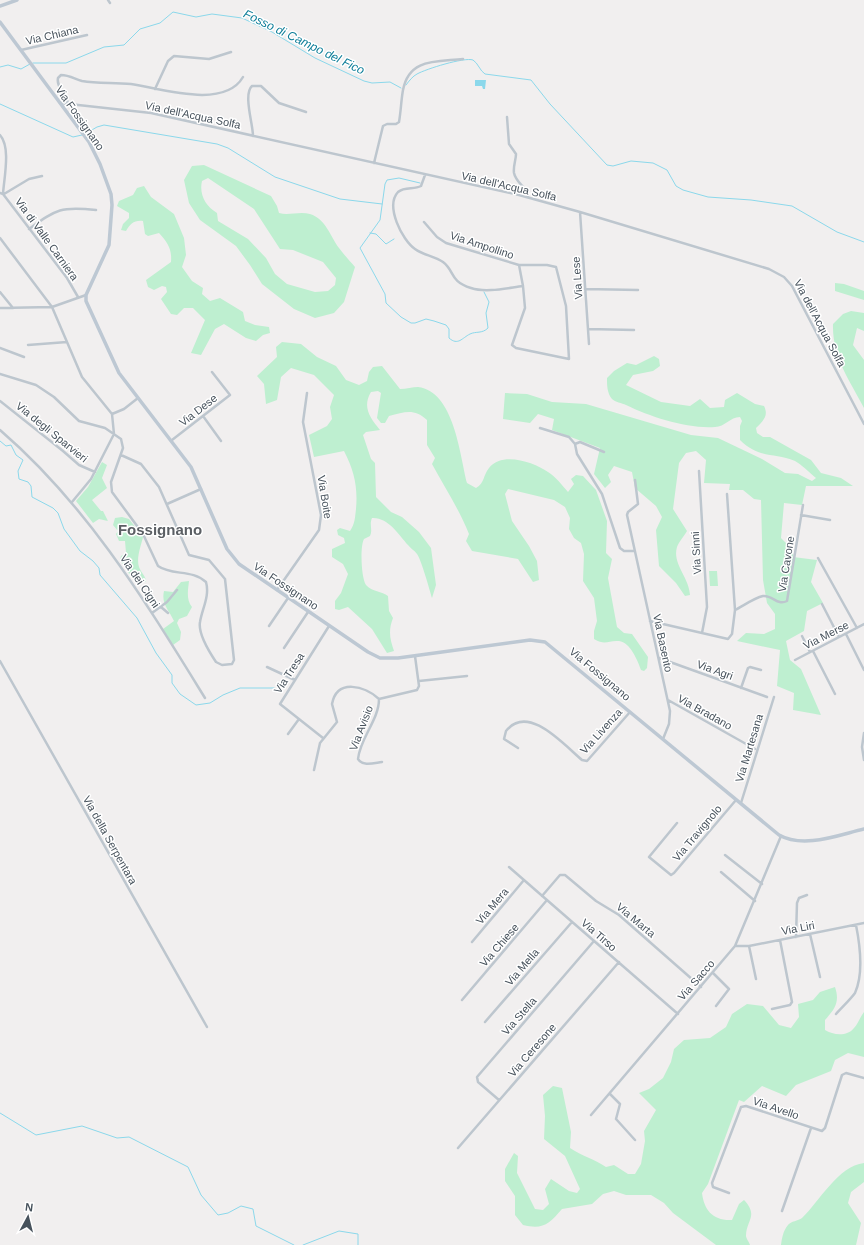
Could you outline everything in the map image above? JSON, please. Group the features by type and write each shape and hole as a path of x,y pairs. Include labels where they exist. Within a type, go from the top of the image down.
{"street":[{"path":"0,6 17,0"},
{"name":"Via Fossignano","path":"0,22 82,132 101,168 112,204 108,247 86,295 86,301 115,366 191,467 230,554 244,568 379,658 396,659 525,640 539,640 554,648 781,836 794,840 809,841 864,829"},
{"name":"Via Chiana","path":"20,50 87,35"},
{"path":"155,89 168,61 174,56 209,59 231,52"},
{"path":"374,163 383,126 396,124 399,122 403,88 410,72 421,64 463,59"},
{"path":"68,104 67,99 57,82 61,75 82,81 127,83 190,95 212,93 236,87 243,77"},
{"path":"253,136 248,98 249,90 252,86 261,86 279,103 306,112"},
{"name":"Via dell'Acqua Solfa","path":"60,103 147,113 528,197 753,263 784,276 791,283 864,424"},
{"path":"507,117 509,144 516,154 514,173 517,180 526,190 528,197"},
{"path":"0,135 4,140 6,150 2,194"},
{"path":"426,175 421,186 402,190 397,194 394,200 394,218 409,244 417,250 442,262 456,280 469,288 481,290 523,286"},
{"path":"2,194 29,179 42,176"},
{"name":"Via di Valle Carniera","path":"2,194 67,278 78,297"},
{"path":"29,228 52,213 62,209 74,208 96,210"},
{"name":"Via Lese","path":"580,212 590,344"},
{"name":"Via Ampollino","path":"424,222 443,242 519,265 550,265 557,269 566,306 569,359 516,348 512,345 525,308 519,265"},
{"path":"0,238 52,307 84,381 112,414 114,434 95,472 86,486 72,502"},
{"path":"585,289 638,290"},
{"path":"0,292 13,309"},
{"path":"0,308 13,309 52,307 86,295"},
{"path":"588,329 634,330"},
{"path":"28,344 67,342"},
{"path":"0,348 24,357"},
{"name":"Via Dese","path":"172,440 230,395 212,372"},
{"path":"0,374 36,385 54,397 78,421 103,427 122,440 123,447 121,455 111,482 113,495 142,532 158,566 168,570 197,575 205,582 206,600 200,621 200,629 216,662 222,665 232,664 234,661 224,579 209,560 189,555 160,489 142,465 121,455"},
{"name":"Via Boite","path":"277,590 319,530 321,523 321,515 303,422 307,393"},
{"path":"112,414 138,398"},
{"name":"Via degli Sparvieri","path":"0,401 79,465 95,472"},
{"path":"203,416 221,441"},
{"path":"540,428 569,437 575,444 577,455 593,478 603,497 620,548 624,551 634,551"},
{"name":"Via dei Cigni","path":"0,430 21,448 72,502 115,557 205,698"},
{"path":"575,444 580,442 604,452"},
{"name":"Via Sinni","path":"699,471 707,607 702,633"},
{"name":"Via Basento","path":"635,480 638,504 627,514 667,700 670,721 663,739"},
{"path":"167,504 202,489"},
{"path":"650,621 729,638 734,624 735,610 727,494"},
{"name":"Via Cavone","path":"735,610 763,596 780,602 788,600 803,505"},
{"path":"802,515 830,520"},
{"path":"818,558 856,628"},
{"path":"152,613 161,607 177,590"},
{"path":"269,626 288,598"},
{"path":"822,604 839,637"},
{"path":"161,607 168,613"},
{"path":"284,648 308,612"},
{"name":"Via Merse","path":"795,660 864,624"},
{"name":"Via Tresa","path":"323,738 280,704 329,626"},
{"path":"846,634 864,670"},
{"path":"802,636 812,651 835,694"},
{"path":"416,656 419,681 467,676"},
{"name":"Via Agri","path":"658,658 767,698"},
{"name":"Via della Serpentara","path":"0,661 207,1027"},
{"path":"267,667 295,680"},
{"path":"741,688 748,668 761,670"},
{"name":"Via Avisio","path":"314,770 318,747 323,738 337,722 332,704 335,695 342,689 351,686 364,689 379,699 417,690 419,687 419,681"},
{"name":"Via Martesana","path":"741,804 774,697"},
{"name":"Via Avisio","path":"379,699 377,711 365,735 358,758 359,762 363,763 382,762"},
{"name":"Via Bradano","path":"667,700 755,749"},
{"name":"Via Livenza","path":"518,748 504,739 505,732 516,723 533,722 543,727 582,760 587,761 630,711"},
{"path":"288,734 299,719"},
{"path":"864,733 862,747 864,760"},
{"name":"Via Travignolo","path":"677,822 649,857 671,874 674,874 736,800"},
{"name":"Via Sacco","path":"591,1115 735,946 781,836"},
{"path":"725,855 762,884"},
{"name":"Via Tirso","path":"509,867 678,1014"},
{"path":"721,872 755,901"},
{"name":"Via Marta","path":"542,896 560,875 565,874 594,900 619,915 701,987"},
{"name":"Via Mera","path":"472,942 524,880"},
{"path":"796,937 796,903 799,898 807,895"},
{"name":"Via Chiese","path":"462,1000 547,900"},
{"name":"Via Mella","path":"485,1022 572,922"},
{"name":"Via Liri","path":"735,946 750,946 864,923"},
{"path":"836,1014 855,993 860,983 862,962 856,925"},
{"path":"810,934 820,977"},
{"path":"772,1009 790,1005 792,1002 780,940"},
{"name":"Via Stella","path":"499,1100 478,1082 478,1077 594,941"},
{"path":"750,946 756,979"},
{"name":"Via Ceresone","path":"458,1148 618,962"},
{"path":"713,973 729,990 716,1006"},
{"name":"Via Avello","path":"729,1193 714,1187 712,1183 741,1107 746,1106 820,1131 825,1129 842,1074 847,1073 864,1078"},
{"path":"610,1094 620,1104 616,1120 635,1140"},
{"path":"782,1210 811,1128"}],"green space":[{"path":"204,165 271,196 279,213 306,213 315,216 324,224 339,248 355,267 344,302 334,313 315,318 294,309 262,284 236,246 200,220 189,203 184,180 192,166","holes":["208,178 254,209 280,249 293,250 323,262 336,278 335,285 328,291 315,292 287,284 275,274 266,258 248,239 218,221 217,213 209,207 202,195 202,181"]},
{"path":"144,186 151,197 174,214 184,238 186,255 182,267 192,281 203,288 202,294 210,301 220,298 243,312 245,321 255,325 269,327 270,333 263,335 256,341 246,338 224,324 215,329 201,355 191,353 205,320 193,308 184,308 177,315 171,314 161,299 167,292 166,287 162,286 154,290 148,287 146,280 171,262 171,253 167,243 159,233 148,236 145,234 143,221 133,223 126,231 121,230 123,224 129,218 129,213 117,206 119,201 133,195 137,188"},
{"path":"835,283 844,284 864,291 864,300 835,291"},
{"path":"851,311 864,313 864,331 857,328 853,345 864,360 864,408 842,368 833,336 833,324 843,314"},
{"path":"282,342 301,344 317,357 336,366 346,380 359,385 367,381 369,372 373,367 382,366 400,389 418,387 430,391 440,400 447,412 458,441 467,483 476,488 481,484 489,468 502,460 510,459 527,462 542,468 554,476 568,492 574,484 571,479 576,475 583,476 596,490 607,521 606,553 612,559 608,578 617,627 624,633 632,634 648,657 647,668 644,671 641,670 633,652 623,642 601,642 594,639 594,631 597,621 594,598 583,581 584,554 581,543 574,538 569,529 570,518 565,507 554,500 508,489 505,494 512,521 537,561 539,580 533,582 518,559 472,551 466,541 469,534 465,525 432,464 435,458 427,445 427,420 418,414 409,412 389,416 385,423 381,423 377,418 381,393 378,391 371,392 368,397 367,407 370,417 380,430 366,432 363,435 371,459 375,463 376,497 391,512 402,517 419,532 431,548 436,585 432,598 417,554 388,523 378,518 372,518 370,536 364,539 363,543 362,569 366,585 388,596 389,611 393,618 390,627 390,635 394,651 387,653 372,629 348,607 339,610 335,609 335,601 341,593 348,574 343,564 332,557 332,549 345,543 344,538 338,535 337,530 340,528 350,531 354,523 356,493 354,479 344,451 314,457 309,435 327,426 332,419 330,407 334,395 314,375 291,368 281,377 277,400 266,404 264,384 257,376 277,357 276,347"},
{"path":"654,356 659,359 660,366 653,371 633,375 626,385 661,402 690,406 700,399 710,408 724,407 725,400 737,393 755,404 764,406 766,416 756,428 757,433 763,437 770,437 811,460 821,473 841,478 853,486 806,486 802,505 784,503 781,538 793,550 793,557 817,560 811,582 823,603 807,611 804,631 786,641 790,660 801,669 821,715 793,710 794,693 777,686 780,650 737,641 746,633 764,634 775,629 775,614 767,603 763,580 761,500 754,499 743,490 729,490 730,484 704,483 706,460 696,451 686,453 679,463 673,509 687,531 677,547 676,553 679,565 689,588 690,595 685,596 676,583 659,566 656,530 662,517 656,506 635,488 632,472 614,466 608,475 611,482 605,488 594,474 600,448 552,430 554,419 538,414 530,423 503,419 505,393 527,394 552,402 586,404 691,435 718,438 762,459 785,473 798,474 812,481 816,478 795,461 760,453 747,446 740,440 740,426 742,421 740,417 736,417 719,427 693,426 658,418 617,402 610,397 607,386 607,378 614,371 627,363 636,365"},
{"path":"102,462 107,465 102,478 107,488 92,500 101,511 103,511 108,521 99,519 93,523 76,501 88,487"},
{"path":"122,517 129,519 143,537 138,563 146,582 132,578 120,560 121,556 126,553 125,541 119,541 116,534 118,531 113,525 115,518"},
{"path":"709,571 717,571 718,586 710,586"},
{"path":"189,581 188,598 192,607 187,616 179,619 177,623 181,632 180,640 173,645 163,629 174,621 166,607 163,596 164,591 173,592 181,582"},
{"path":"835,987 837,1001 834,1009 825,1020 825,1030 836,1034 848,1033 855,1026 864,1012 864,1057 848,1053 835,1060 831,1071 796,1085 786,1096 762,1086 744,1102 739,1100 708,1184 702,1193 707,1209 715,1216 725,1220 732,1220 739,1204 744,1200 751,1210 751,1218 746,1236 750,1245 716,1245 673,1213 664,1203 651,1195 626,1195 614,1191 603,1194 592,1204 562,1209 549,1222 536,1227 523,1225 515,1215 515,1196 505,1181 505,1169 514,1153 518,1156 517,1173 535,1209 543,1210 549,1204 545,1189 551,1179 569,1191 577,1193 580,1189 565,1156 544,1139 545,1116 543,1095 553,1086 562,1088 571,1132 570,1148 606,1167 614,1165 628,1174 635,1174 641,1164 645,1141 644,1131 656,1110 639,1093 649,1089 663,1078 671,1062 674,1049 684,1040 710,1038 726,1027 732,1014 747,1004 763,1006 779,1025 791,1028 799,1017 798,1004 813,1000 820,992"},
{"path":"864,1163 864,1182 851,1192 848,1203 861,1223 856,1245 781,1245 782,1237 786,1227 789,1224 802,1218 837,1178 855,1166"}],"water":[{"path":"475,80 486,80 485,89 483,89 482,86 475,86"}],"waterway":[{"name":"Fosso di Campo del Fico","path":"33,63 66,63 104,47 124,45 140,29 160,23 173,12 196,17 212,14 242,18 272,32 315,58 364,81 372,83 390,82 401,88"},
{"name":"Fosso di Campo del Fico","path":"406,85 416,75 428,69 462,60 473,60 485,74 531,80 550,104 607,165 613,166 631,161 653,163 667,170 676,186 683,190 708,197 751,200 792,206 837,232 864,242"},
{"name":"Fosso di Campo del Fico","path":"0,67 8,65 21,69 30,64"},
{"path":"0,104 73,137 82,135"},
{"path":"85,134 104,125 217,144 228,148 275,177 340,199 382,204"},
{"path":"420,183 399,178 387,180 385,184 380,220 360,248 385,294 386,303 401,317 411,323 426,319 446,325 449,329 449,338 457,341 472,333 484,331 488,328 486,313 489,302 484,292"},
{"path":"370,233 376,234 386,244 394,239"},
{"path":"0,441 6,446 11,445 16,455 23,460 18,471 19,479 28,482 31,486 32,497 53,508 58,513 64,529 80,551 93,561 99,568 100,575 137,618 156,653 172,675 172,683 180,694 196,705 210,703 223,695 240,688 274,688"},
{"path":"0,1113 36,1135 82,1126 117,1138 129,1137 188,1167 201,1195 218,1215 228,1213 241,1206 253,1209 256,1226 294,1245"},
{"path":"303,1245 339,1231 358,1234 358,1245"}],"district":[{"name":"Fossignano","path":"160,529"}]}
